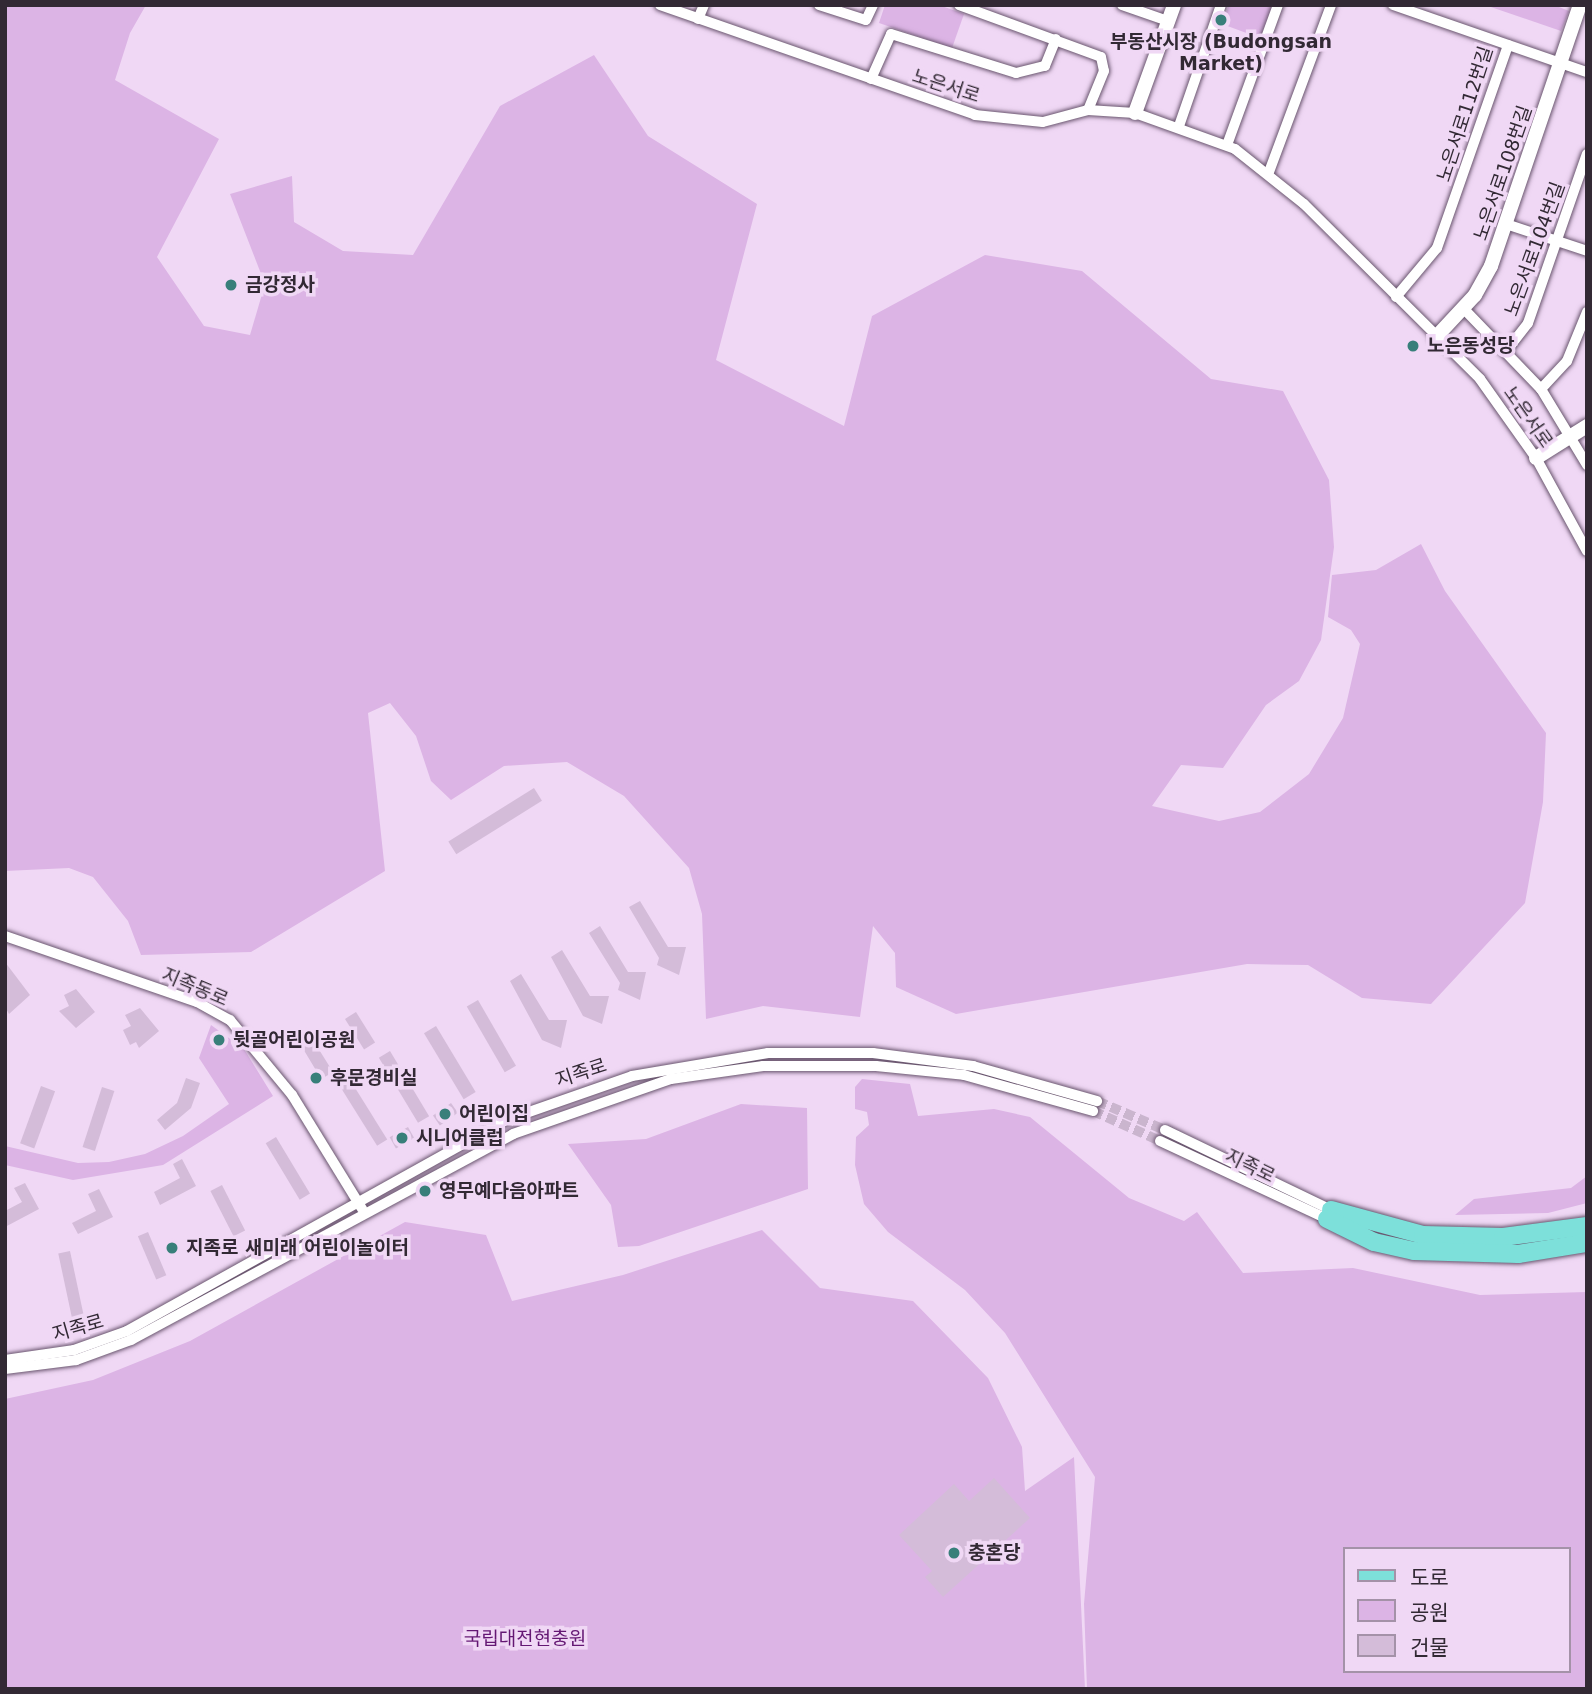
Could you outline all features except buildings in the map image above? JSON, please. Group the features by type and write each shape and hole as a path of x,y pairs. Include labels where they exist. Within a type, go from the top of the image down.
{"main road":[{"path":"1329,1215 1424,1226 1491,1229 1587,1219"},
{"path":"1329,1215 1423,1235 1514,1237 1587,1226"},
{"path":"1329,1215 1412,1240 1468,1245 1587,1234"},
{"path":"1329,1215 1374,1242 1414,1251 1518,1254 1587,1243"}],"street":[{"name":"노은서로","path":"660,5 975,115 1017,122 1043,122 1088,110 1135,113 1179,126 1227,145 1269,173 1480,379 1536,458 1587,551"},
{"path":"698,19 704,5"},
{"path":"818,5 860,20 869,18 873,5"},
{"path":"959,5 1093,52 1105,65 1088,110"},
{"path":"1122,5 1168,21"},
{"path":"1135,113 1174,5"},
{"path":"1179,126 1221,5"},
{"path":"1227,145 1278,5"},
{"path":"1269,173 1331,5"},
{"name":"노은서로112번길","path":"1394,5 1508,45 1437,248 1396,297"},
{"name":"노은서로108번길","path":"1436,337 1464,309 1484,282 1580,5"},
{"path":"871,79 891,34 1016,73 1045,66 1056,39"},
{"path":"1508,45 1587,72"},
{"name":"노은서로104번길","path":"1507,350 1528,323 1587,154"},
{"path":"1506,223 1587,251"},
{"path":"1464,309 1507,350 1541,389 1587,465"},
{"path":"1541,389 1567,361 1587,312"},
{"path":"1536,458 1587,426"},
{"name":"지족동로","path":"5,936 214,1011 244,1034 292,1095 361,1207"},
{"name":"지족로","path":"5,1370 76,1360 131,1340 544,1103 609,1082 719,1058 828,1051 909,1056 1012,1075 1095,1106"},
{"path":"292,1095 304,1088"},
{"name":"지족로","path":"1165,1130 1329,1215"},
{"name":"지족로","path":"1160,1141 1329,1215"},
{"name":"지족로","path":"5,1360 74,1350 127,1331 361,1207"}],"green space":[{"path":"5,5 146,5 130,33 115,80 219,139 157,257 204,326 250,335 265,284 230,194 292,176 294,222 343,251 413,255 500,106 594,55 648,136 757,204 716,360 844,426 872,316 985,255 1082,271 1211,379 1283,391 1329,480 1334,547 1321,640 1299,681 1266,705 1223,768 1181,765 1152,806 1219,821 1260,812 1309,774 1343,718 1360,644 1351,630 1328,617 1332,575 1376,570 1421,544 1445,591 1546,733 1543,802 1525,903 1431,1004 1362,998 1308,965 1247,964 956,1014 896,987 895,953 873,926 860,1017 763,1006 706,1019 702,914 689,868 624,796 567,762 504,766 451,800 431,781 416,736 390,703 368,713 385,871 251,952 141,955 128,921 93,877 69,868 5,871"},
{"path":"885,5 939,5 964,14 952,48 879,23"},
{"path":"1229,5 1273,5 1260,38 1222,24"},
{"path":"1485,5 1554,5 1569,11 1561,31"},
{"path":"211,1025 244,1049 273,1096 163,1165 73,1180 5,1165 5,1146 78,1163 109,1162 145,1154 183,1136 229,1104 199,1058"},
{"path":"862,1079 910,1084 918,1116 994,1109 1030,1117 1129,1198 1184,1221 1197,1212 1243,1273 1353,1268 1480,1295 1587,1292 1587,1689 1087,1689 1084,1604 1095,1477 1005,1333 965,1290 888,1232 864,1204 855,1165 856,1137 869,1125 867,1112 855,1109 855,1087"},
{"path":"741,1104 807,1108 808,1189 639,1246 618,1247 611,1205 568,1144 646,1139"},
{"path":"1587,1176 1587,1203 1548,1213 1455,1215 1474,1199 1571,1188"},
{"name":"국립대전현충원","path":"405,1222 486,1235 512,1301 623,1275 762,1230 820,1288 913,1301 988,1378 1022,1447 1025,1491 1074,1457 1085,1689 5,1689 5,1399 93,1380 190,1341"}],"tunnel":[{"path":"1097,1101 1165,1130"},
{"path":"1093,1111 1160,1141"}],"place":[{"name":"부동산시장 (Budongsan Market)","path":"1221,20"},
{"name":"금강정사","path":"231,285"},
{"name":"노은동성당","path":"1413,346"},
{"name":"뒷골어린이공원","path":"219,1040"},
{"name":"후문경비실","path":"316,1078"},
{"name":"어린이집","path":"445,1114"},
{"name":"시니어클럽","path":"402,1138"},
{"name":"영무예다음아파트","path":"425,1191"},
{"name":"지족로 새미래 어린이놀이터","path":"172,1248"},
{"name":"충혼당","path":"954,1553"}]}
